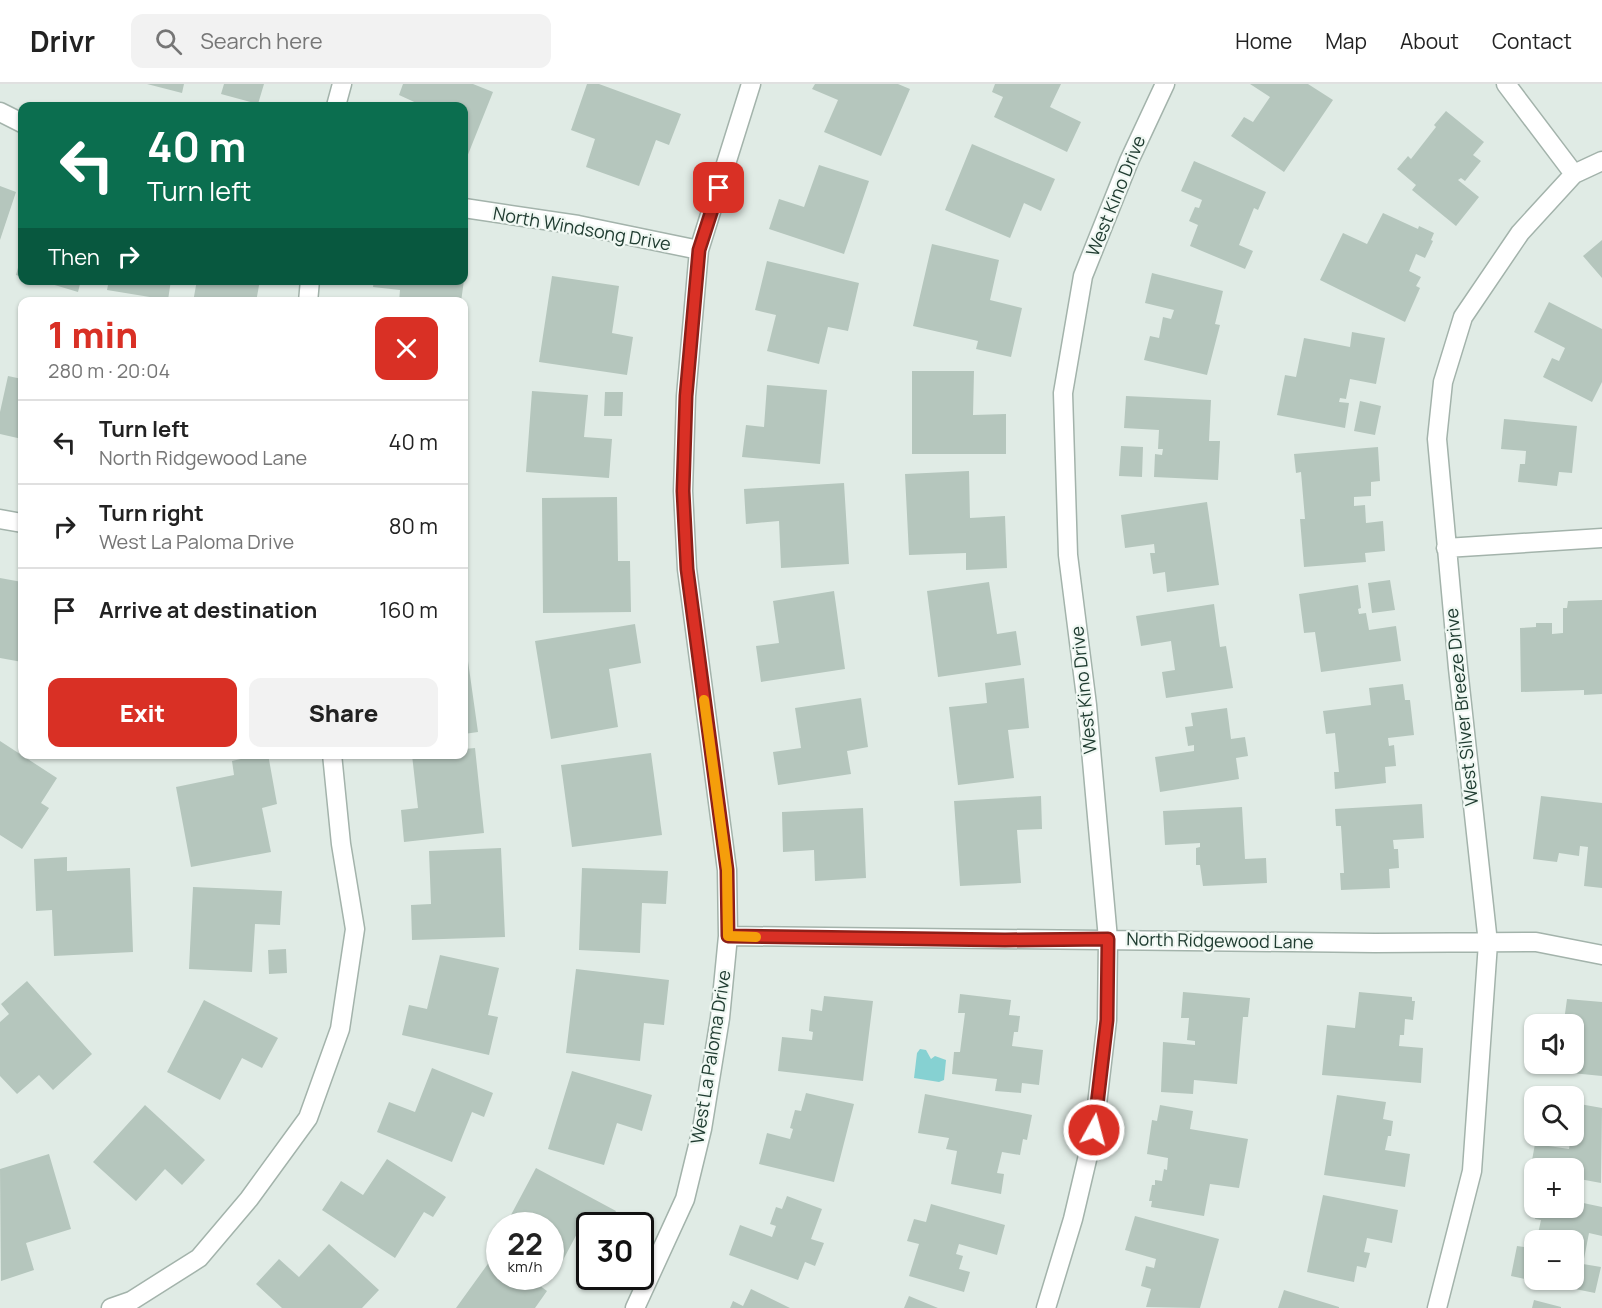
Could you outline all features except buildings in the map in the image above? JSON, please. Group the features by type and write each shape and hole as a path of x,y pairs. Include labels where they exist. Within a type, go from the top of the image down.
{"street":[{"path":"337,102 342,84"},
{"name":"West La Paloma Drive","path":"635,1308 685,1199 702,1129 720,1018 728,936 727,870 687,569 684,502 686,396 699,250 751,84"},
{"name":"West Kino Drive","path":"1046,1308 1072,1219 1094,1130 1107,1020 1108,939 1087,705 1068,555 1063,393 1083,276 1129,161 1165,84"},
{"path":"1506,84 1574,174"},
{"path":"0,112 18,121"},
{"name":"West Silver Breeze Drive","path":"1437,1308 1472,1171 1488,943 1446,548 1437,439 1443,382 1463,317 1520,233 1574,174 1602,160"},
{"name":"North Windsong Drive","path":"468,209 578,225 699,250"},
{"path":"0,519 18,522"},
{"path":"1446,548 1602,538"},
{"path":"111,1308 132,1301 199,1258 249,1199 308,1119 340,1029 355,928 341,844 332,759"},
{"name":"North Ridgewood Lane","path":"728,936 1341,943 1536,942 1602,955"}],"water":[{"path":"920,1049 926,1050 931,1059 935,1056 946,1060 944,1080 939,1082 914,1078 917,1053"}],"slow traffic":[{"path":"704,700 727,870 728,936 756,937"}],"route":[{"path":"719,188 699,250 686,396 683,491 687,569 727,870 728,936 1005,940 1108,939 1107,1020 1094,1130"}]}
